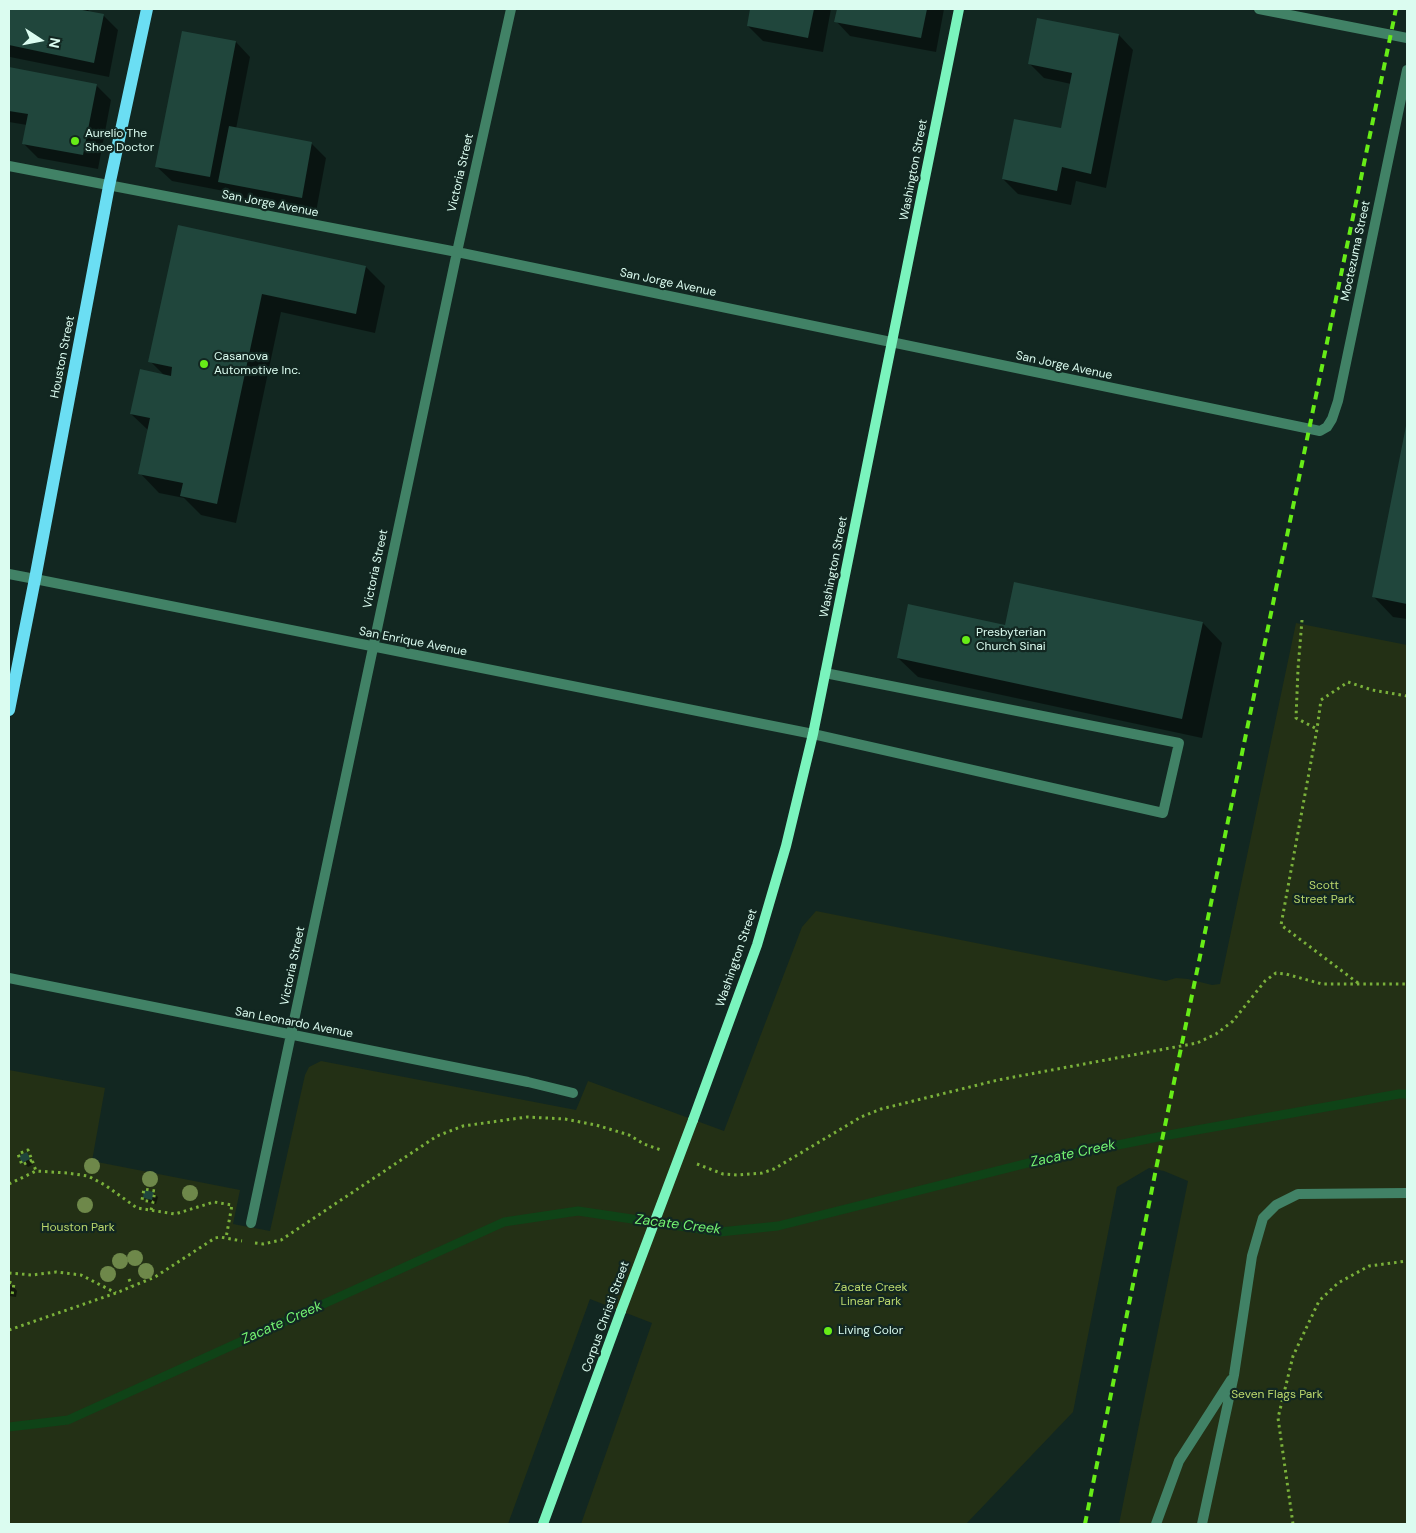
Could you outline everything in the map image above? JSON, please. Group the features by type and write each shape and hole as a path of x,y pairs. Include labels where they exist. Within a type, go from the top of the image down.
{"main road":[{"name":"Houston Street","path":"9,710 109,186 147,9"},
{"name":"Washington Street","path":"693,1120 757,945 786,846 813,734 960,9"},
{"name":"Corpus Christi Street","path":"543,1524 693,1120"}],"street":[{"name":"Victoria Street","path":"250,1224 457,252 511,9"},
{"path":"1259,9 1407,38"},
{"name":"Moctezuma Street","path":"1320,431 1327,427 1332,419 1338,401 1407,70"},
{"name":"San Jorge Avenue","path":"9,166 457,252 1320,431"},
{"name":"San Enrique Avenue","path":"9,574 813,734 1163,814 1179,743 825,673"},
{"name":"San Leonardo Avenue","path":"9,978 528,1082 573,1094"},
{"path":"1202,1524 1234,1375 1252,1256 1263,1218 1276,1205 1298,1194 1407,1193"},
{"path":"1156,1524 1179,1461 1234,1375"}],"path":[{"path":"1302,620 1296,718 1317,729"},
{"path":"1358,984 1281,925 1321,700 1348,682 1372,690 1407,696"},
{"path":"32,1160 22,1165 18,1154 28,1150 32,1160 36,1171"},
{"path":"9,1184 36,1171 67,1173 88,1176 106,1184 137,1208 175,1214 214,1202 232,1205 226,1238"},
{"path":"151,1210 153,1202 155,1191 144,1189 142,1200 153,1202"},
{"path":"1293,1524 1278,1418 1293,1356 1319,1301 1338,1283 1370,1266 1407,1261"},
{"path":"9,1273 32,1275 56,1272 81,1275 116,1293"},
{"path":"129,1279 132,1286"},
{"path":"9,1282 14,1284 12,1295 9,1294"}],"green space":[{"name":"Zacate Creek Linear Park","path":"1296,623 1407,645 1407,1524 1119,1524 1188,1181 1164,1171 1149,1168 1117,1187 1073,1412 966,1524 581,1524 652,1323 590,1299 508,1524 9,1524 9,1070 105,1088 92,1161 240,1190 233,1224 270,1231 305,1075 309,1067 321,1061 576,1110 588,1081 724,1131 802,927 816,911 1166,981 1176,978 1212,985 1220,984"}],"building":[{"path":"9,9 77,9 104,14 94,63 9,45"},
{"path":"750,9 814,9 808,38 747,26"},
{"path":"837,9 927,9 921,38 834,22"},
{"path":"1037,18 1119,34 1091,174 1062,167 1057,191 1002,179 1014,119 1061,128 1072,73 1028,64"},
{"path":"182,31 236,41 210,177 155,167"},
{"path":"9,67 97,84 83,155 22,144 28,114 9,111"},
{"path":"229,126 312,142 302,198 218,182"},
{"name":"Casanova Automotive Inc.","path":"178,225 366,266 356,314 262,294 217,504 180,496 183,483 138,474 150,418 130,414 140,369 171,376 172,367 148,362"},
{"path":"1407,426 1407,604 1372,597"},
{"path":"1014,582 1203,622 1182,719 897,658 908,604 1005,625"},
{"path":"27,1152 30,1159 22,1163 19,1156"},
{"path":"144,1190 154,1192 152,1200 143,1198"}],"waterway":[{"name":"Zacate Creek","path":"9,1427 68,1420 504,1222 578,1211 720,1232 778,1226 1032,1162 1163,1136 1407,1094"}],"railway":[{"path":"1085,1524 1156,1169 1396,9"}],"place":[{"name":"Aurelio The Shoe Doctor","path":"75,141"},
{"name":"Casanova Automotive Inc.","path":"204,364"},
{"name":"Presbyterian Church Sinai","path":"966,640"},
{"name":"Living Color","path":"828,1331"}],"park label":[{"name":"Scott Street Park","path":"1324,893"},
{"name":"Houston Park","path":"78,1228"},
{"name":"Seven Flags Park","path":"1277,1395"}]}
